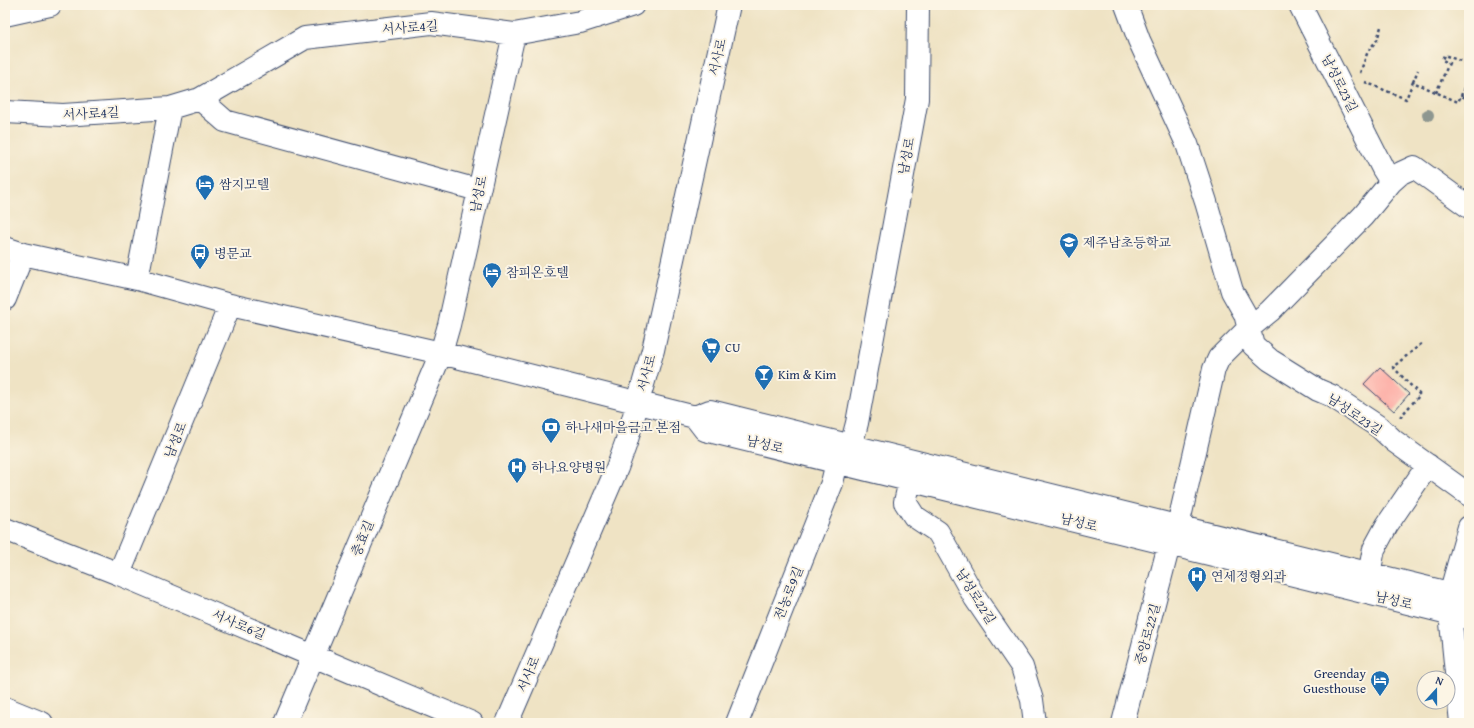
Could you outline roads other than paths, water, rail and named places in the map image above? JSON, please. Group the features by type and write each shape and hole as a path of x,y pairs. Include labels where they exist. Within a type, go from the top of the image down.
{"street":[{"path":"5,15 50,5"},
{"name":"서사로4길","path":"5,112 63,115 170,108 200,99 305,38 431,23 514,34 580,22 633,5"},
{"name":"서사로","path":"507,723 617,468 626,443 649,364 729,5"},
{"name":"남성로","path":"851,446 917,99 918,5"},
{"name":"남성로23길","path":"1126,5 1139,40 1187,144 1206,202 1232,292 1245,314 1253,345 1259,352 1318,390 1332,396 1379,427 1385,434 1469,495"},
{"name":"남성로23길","path":"1300,5 1391,182"},
{"name":"남성로","path":"441,353 449,325 514,34"},
{"path":"200,99 225,121 478,190"},
{"path":"137,279 170,108"},
{"path":"1174,536 1214,369 1219,358 1248,329 1270,311 1358,222 1400,172 1414,167 1469,207"},
{"path":"5,299 14,251"},
{"name":"남성로","path":"14,251 137,279 230,305 441,353 695,417 710,411 851,446 1174,536 1460,606"},
{"name":"남성로","path":"119,574 230,305"},
{"name":"충효길","path":"285,723 441,353"},
{"name":"남성로","path":"695,417 705,430 910,481 1174,536 1369,574 1460,606"},
{"name":"전농로9길","path":"737,723 832,483 837,462"},
{"path":"1369,574 1374,549 1387,525 1428,465"},
{"name":"남성로22길","path":"910,481 905,502 914,516 938,532 975,598 1022,667 1032,700 1035,723"},
{"path":"1461,723 1460,606 1469,527"},
{"name":"서사로6길","path":"5,529 119,574 472,723"},
{"name":"중앙로22길","path":"1124,723 1174,536"},
{"path":"5,708 42,723"}],"place":[{"name":"쌈지모텔","path":"205,201"},
{"name":"제주남초등학교","path":"1069,259"},
{"name":"병문교","path":"200,270"},
{"name":"참피온호텔","path":"492,289"},
{"name":"CU","path":"711,364"},
{"name":"Kim & Kim","path":"764,391"},
{"name":"하나새마을금고 본점","path":"551,444"},
{"name":"하나요양병원","path":"517,484"},
{"name":"연세정형외과","path":"1197,593"},
{"name":"Greenday Guesthouse","path":"1380,697"}]}
